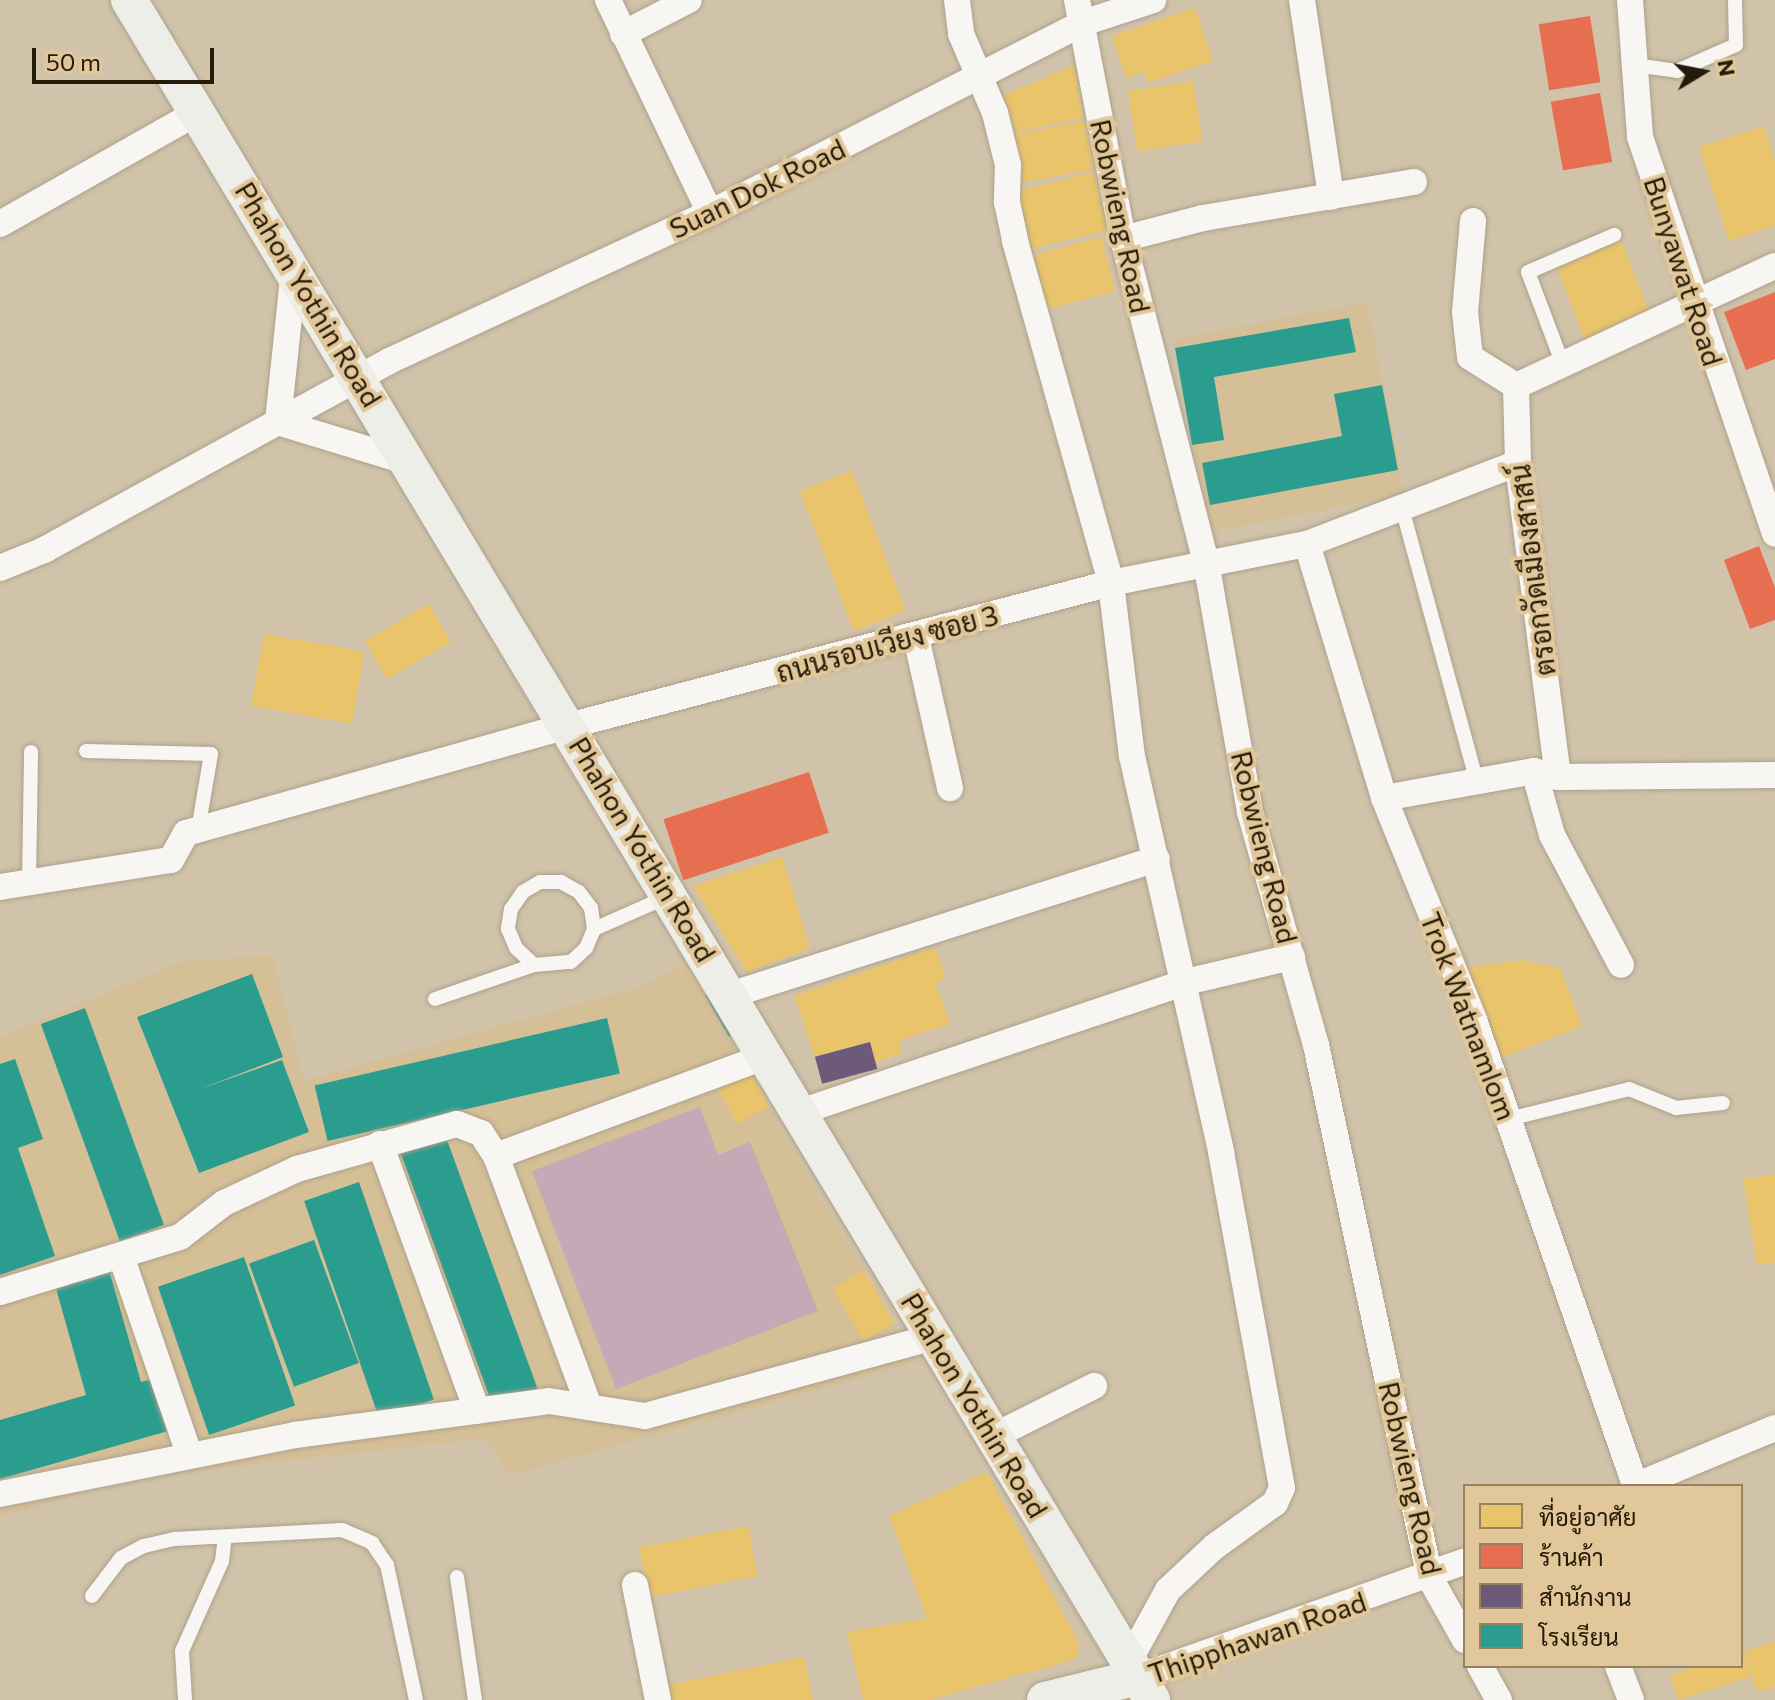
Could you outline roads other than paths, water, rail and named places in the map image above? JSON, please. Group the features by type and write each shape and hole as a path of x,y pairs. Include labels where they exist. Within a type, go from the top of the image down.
{"main road":[{"name":"Phahon Yothin Road","path":"129,0 412,463 1140,1679"},
{"name":"Thipphawan Road","path":"1045,1700 1140,1679"}],"street":[{"path":"608,0 710,213"},
{"path":"623,34 689,0"},
{"path":"957,0 961,34 975,77 995,113 1008,165 1007,202 1015,241 1111,583 1132,756 1186,982 1281,1497 1214,1547 1168,1590 1140,1679"},
{"name":"Suan Dok Road","path":"0,568 44,550 360,377 710,213 975,77 1080,12 1153,0"},
{"path":"1302,0 1331,197"},
{"name":"Bunyawat Road","path":"1630,0 1640,137 1694,305 1775,534"},
{"name":"Robwieng Road","path":"1080,12 1123,239 1206,562 1250,812 1292,957 1430,1578 1463,1636"},
{"path":"0,224 198,112"},
{"path":"1123,239 1203,218 1414,182"},
{"path":"1473,221 1465,312 1470,357 1516,386 1562,362 1775,266"},
{"path":"294,269 278,422 412,463"},
{"name":"ตรอกวัดเมืองสาสน์","path":"1516,386 1518,463 1552,835 1621,965"},
{"name":"ถนนรอบเวียง ซอย 3","path":"198,830 569,725 916,637 1111,583 1307,544 1518,463"},
{"name":"Trok Watnamlom","path":"1307,544 1384,798 1509,1119 1634,1484"},
{"path":"916,637 950,788"},
{"path":"1384,798 1546,774 1775,775"},
{"path":"0,887 171,860 186,833 198,830"},
{"path":"730,995 1157,859"},
{"path":"800,1112 1186,982 1292,957"},
{"path":"496,1156 767,1056"},
{"path":"0,1292 180,1237 224,1203 297,1169 457,1124 481,1133 496,1156 588,1404"},
{"path":"380,1144 477,1411"},
{"path":"121,1256 189,1453"},
{"path":"0,1494 189,1453 549,1401 588,1404 645,1416 934,1337"},
{"path":"994,1436 1094,1386"},
{"path":"1640,1484 1775,1428"},
{"name":"Thipphawan Road","path":"1140,1679 1430,1578 1463,1562"},
{"path":"635,1585 658,1700"},
{"path":"1481,1668 1499,1700"},
{"path":"1619,1668 1631,1700"}],"lane":[{"path":"1635,65 1677,71 1736,45 1735,0"},
{"path":"1562,362 1528,272 1614,235"},
{"path":"1405,519 1477,782"},
{"path":"86,751 211,754 198,830"},
{"path":"29,882 31,752"},
{"path":"435,999 534,965 571,962 586,948 594,929 591,908 579,892 551,882 523,892 511,909 508,929 516,948 534,965"},
{"path":"594,929 671,895"},
{"path":"1509,1119 1629,1089 1676,1108 1723,1103"},
{"path":"92,1596 121,1558 144,1546 225,1537 342,1530 372,1543 387,1565 416,1700"},
{"path":"185,1700 182,1651 222,1561 225,1537"},
{"path":"457,1577 475,1700"}]}
